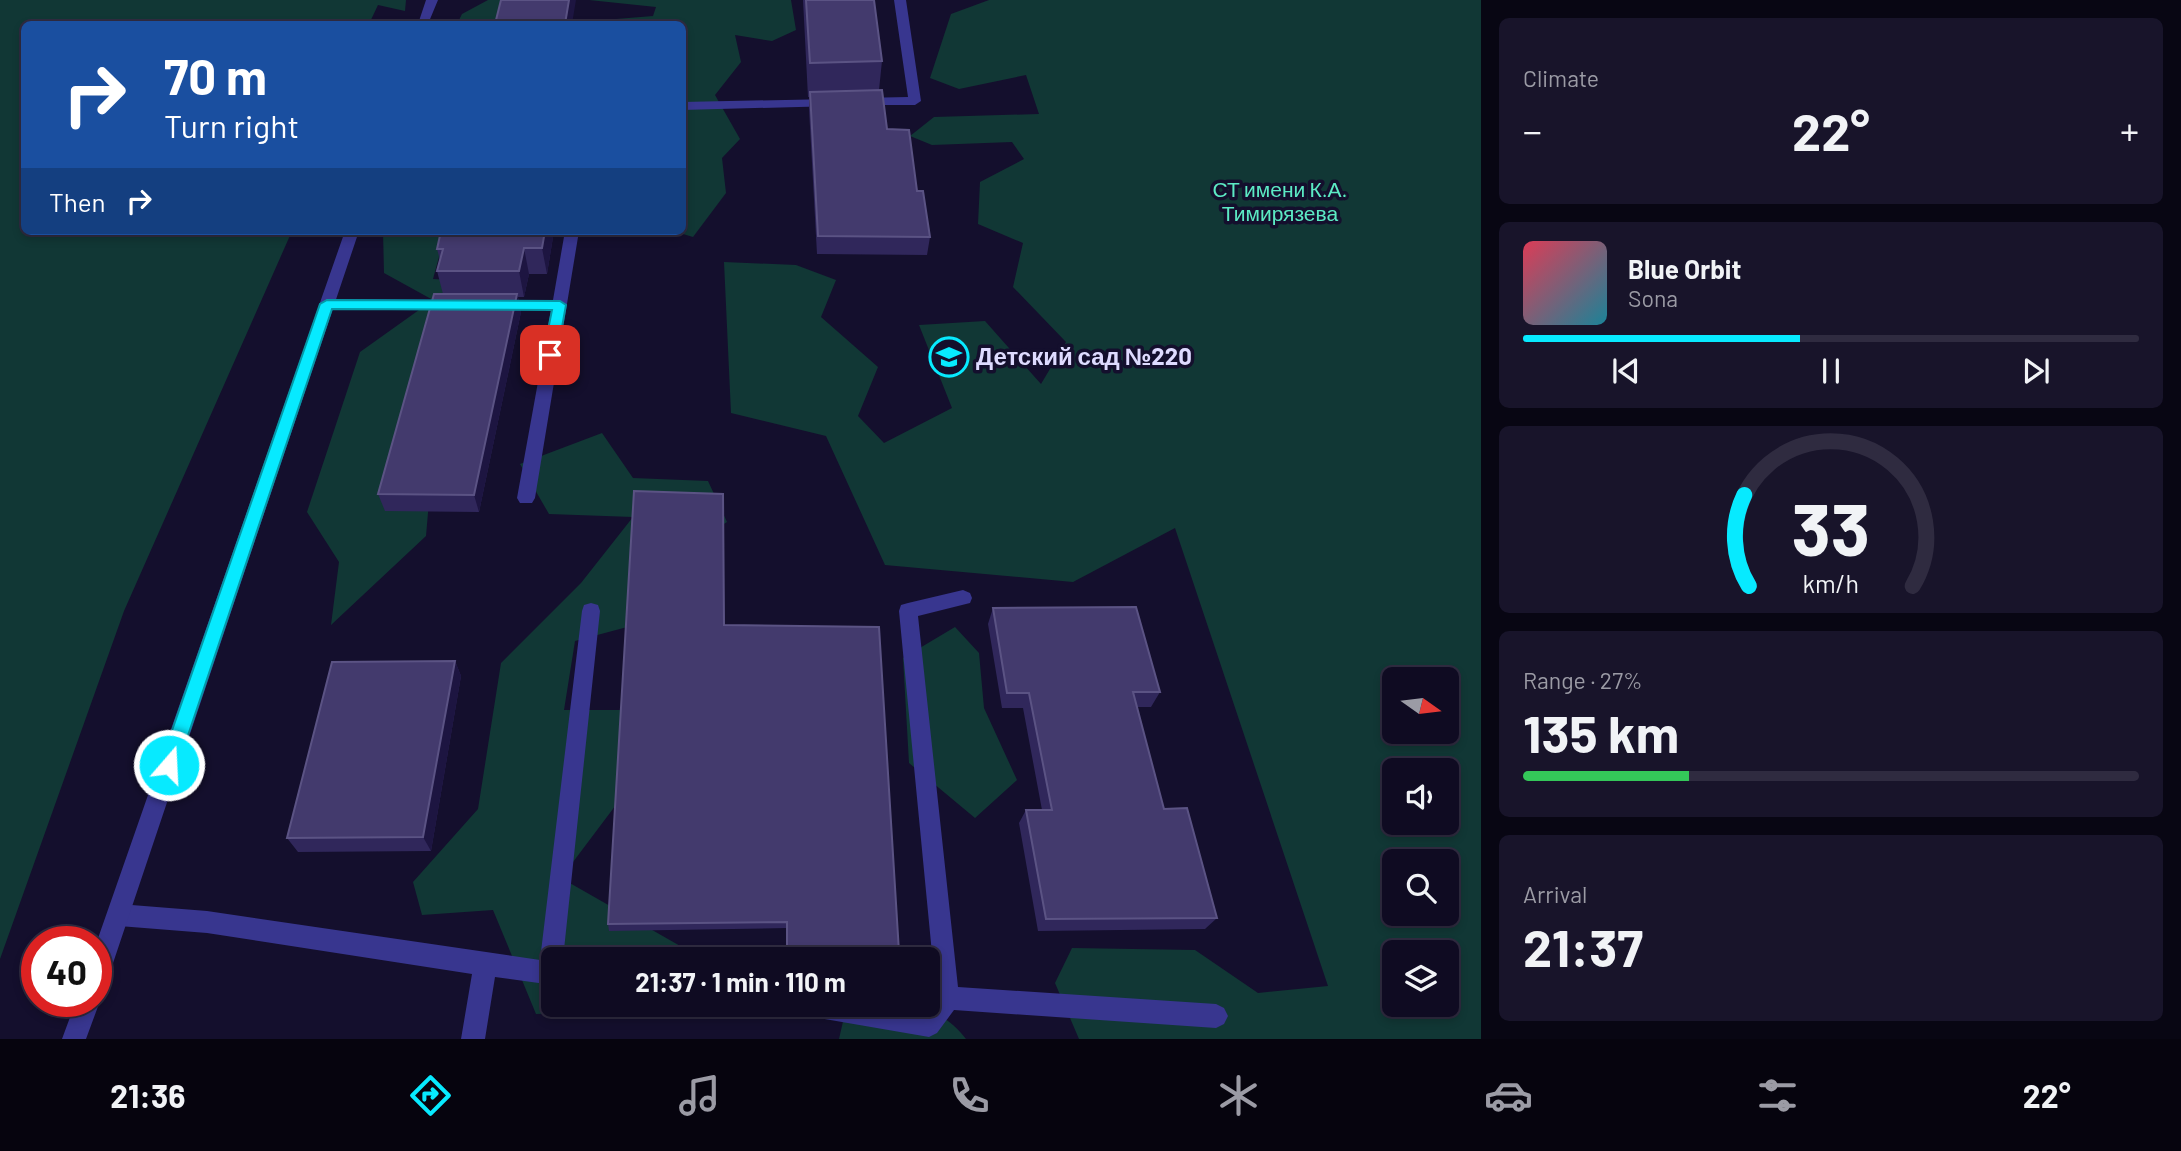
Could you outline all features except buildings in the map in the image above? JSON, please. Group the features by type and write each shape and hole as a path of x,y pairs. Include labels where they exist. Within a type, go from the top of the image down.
{"street":[{"path":"424,21 432,0"},
{"path":"686,106 915,101 900,0"},
{"path":"112,934 351,235"},
{"path":"526,498 571,235"},
{"path":"327,304 560,305"},
{"path":"940,1009 948,998 908,611 963,598"},
{"path":"555,947 591,611"},
{"path":"119,915 207,922 541,972"},
{"path":"473,1039 485,964"},
{"path":"948,998 1216,1016"},
{"path":"74,1039 82,1017"},
{"path":"877,1017 929,1025 935,1017"}],"green space":[{"path":"0,0 406,0 405,11 378,5 370,21 21,21 21,235 290,235 124,611 0,959"},
{"path":"488,0 503,0 501,21 458,21 462,14"},
{"path":"589,0 791,0 796,30 772,41 735,35 741,62 715,95 740,139 722,158 726,193 693,237 686,235 686,21 591,21 653,16 656,7"},
{"name":"СТ имени К.А. Тимирязева","path":"989,0 1481,0 1481,1039 1079,1039 1055,983 1072,948 1195,950 1258,993 1328,986 1175,528 1073,582 885,565 826,436 731,413 724,262 796,265 836,280 821,317 878,367 858,416 884,443 952,408 919,325 985,321 1041,384 1066,342 1013,287 1023,243 978,224 980,182 1024,159 1012,142 932,145 910,136 934,117 1039,114 1026,75 959,89 930,78 951,14"},
{"path":"383,235 445,235 433,279 518,284 430,490 426,536 331,625 339,562 307,512 360,352 433,300 384,273"},
{"path":"602,433 633,478 708,481 727,522 671,558 657,619 575,641 564,710 656,710 667,737 561,878 682,947 541,947 541,1014 536,1014 493,910 422,915 413,882 478,809 501,663 581,583 633,517 549,514 520,464"},
{"path":"955,627 979,653 984,708 1017,780 975,818 909,763 903,658"},
{"path":"940,1016 966,1039 839,1039 844,1017"}],"place":[{"name":"Детский сад №220","path":"949,357"}],"route":[{"path":"169,765 327,304 560,305 550,355"}]}
